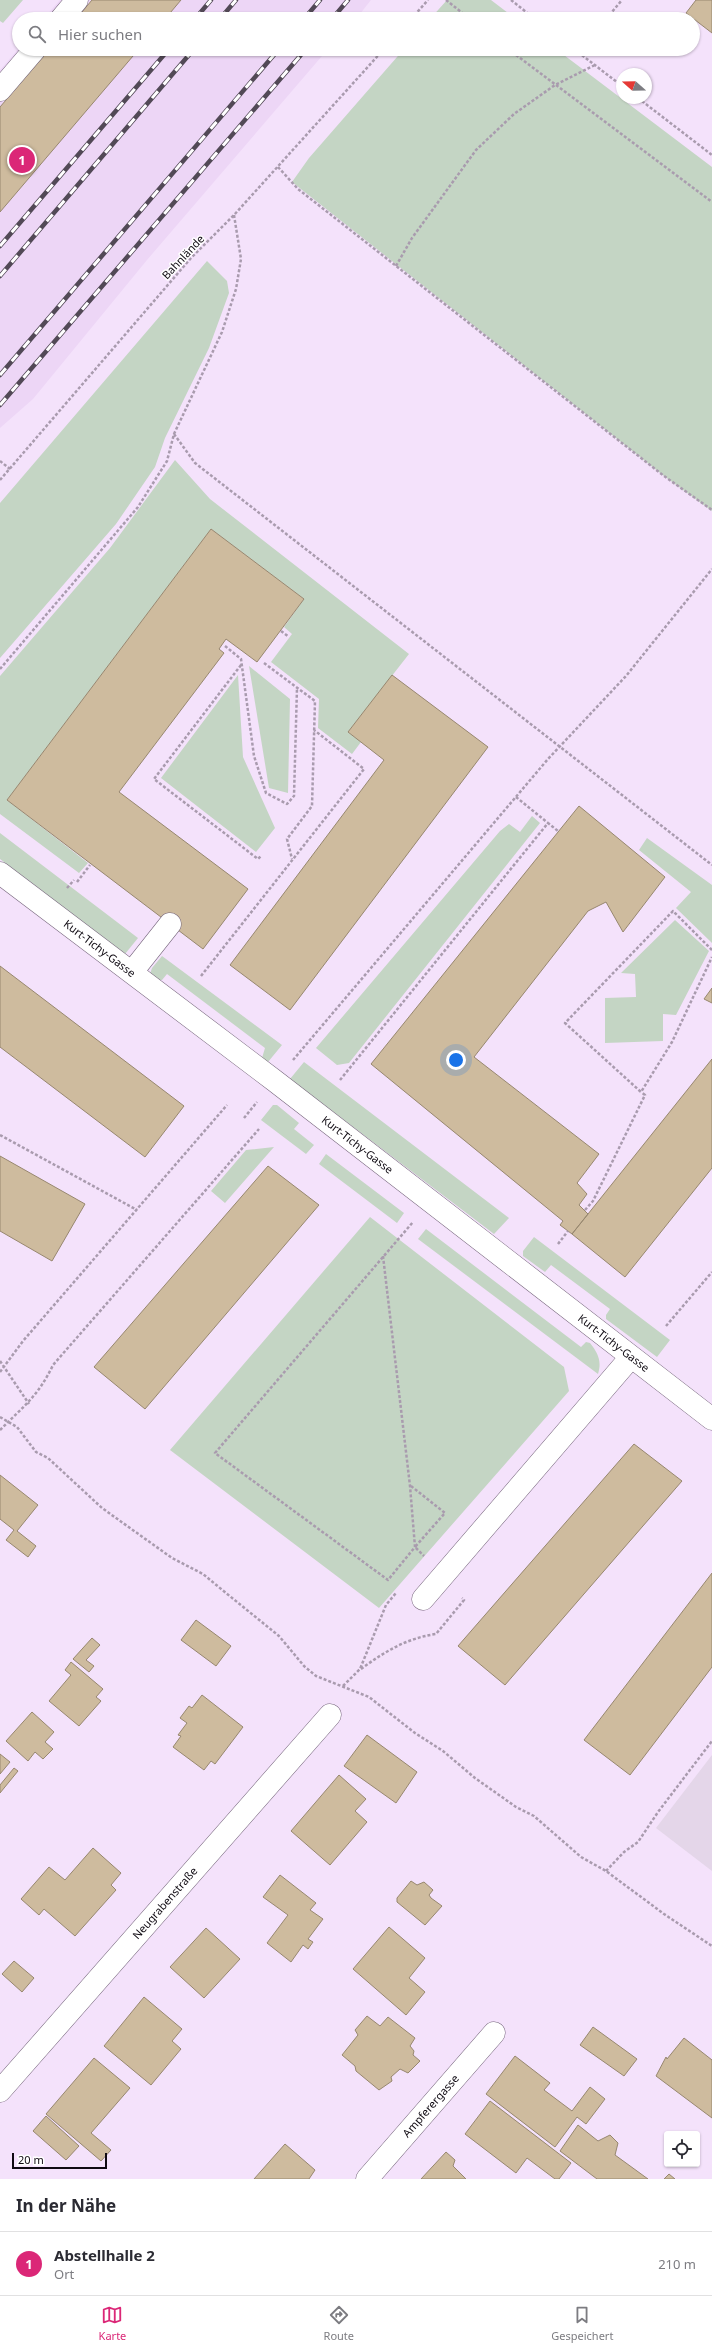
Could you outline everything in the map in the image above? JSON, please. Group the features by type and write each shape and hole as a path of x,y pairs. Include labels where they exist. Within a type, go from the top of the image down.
{"street":[{"path":"67,12 77,0"},
{"path":"0,90 29,56"},
{"name":"Kurt-Tichy-Gasse","path":"0,873 275,1081 712,1419"},
{"path":"132,972 170,924"},
{"path":"422,1599 631,1357"},
{"name":"Neugrabenstraße","path":"0,2091 330,1715"},
{"name":"Ampferergasse","path":"368,2179 494,2033"}],"path":[{"path":"417,12 428,0"},
{"path":"446,0 461,12"},
{"path":"511,0 526,12"},
{"path":"612,12 622,0"},
{"name":"Bahnlände","path":"0,480 191,258 234,215 378,56"},
{"path":"517,56 712,202"},
{"path":"583,56 616,81"},
{"path":"396,266 412,238 476,150 514,114 555,85 595,65"},
{"path":"646,104 712,155"},
{"path":"278,167 298,189 664,476 712,510"},
{"path":"0,668 138,507 167,461 174,434 222,332 236,290 241,259 234,215"},
{"path":"174,434 195,463 712,865"},
{"path":"0,461 10,469"},
{"path":"275,1081 516,797 626,676 712,569"},
{"path":"281,631 289,638"},
{"path":"225,646 241,659 254,756 266,793 287,804 294,796 296,688"},
{"path":"264,663 315,701 312,806 287,839 292,859"},
{"path":"241,664 154,779 258,859 261,856"},
{"path":"201,976 364,769 314,730"},
{"path":"516,797 558,831"},
{"path":"340,1080 548,823"},
{"path":"77,882 90,865"},
{"path":"585,1210 593,1201 645,1095 565,1023 673,910 712,950"},
{"path":"641,1092 672,1042 712,957"},
{"path":"0,1372 23,1341 227,1105"},
{"path":"0,1430 28,1404 45,1381 53,1364 259,1129"},
{"path":"0,1135 137,1210"},
{"path":"410,1486 445,1513 388,1580 215,1453 430,1201"},
{"path":"558,1244 568,1231"},
{"path":"383,1256 410,1486 415,1547"},
{"path":"666,1326 712,1272"},
{"path":"0,1361 28,1404"},
{"path":"0,1417 17,1427 36,1452 48,1458 102,1508 172,1558 203,1574 278,1636 304,1666 316,1676 343,1685 369,1697 516,1807 534,1816 581,1857 606,1870 664,1914 712,1946"},
{"path":"330,1715 328,1704 343,1685 360,1669 377,1656 403,1642 420,1636 436,1634 464,1600 462,1598"},
{"path":"360,1669 383,1612"},
{"path":"606,1870 624,1852 638,1842 658,1812 712,1741"}],"shaded area":[{"path":"60,0 371,0 362,12 49,12"},
{"path":"12,56 322,56 147,260 33,399 0,428 0,70"},
{"path":"712,1755 712,1871 656,1828"}],"green space":[{"path":"0,0 23,0 3,23 0,21"},
{"path":"447,0 491,0 507,12 436,12"},
{"path":"398,56 565,56 616,94 616,104 629,104 712,167 712,511 664,476 292,182 309,158"},
{"path":"207,261 227,281 229,293 209,348 165,438 155,467 116,524 0,658 0,503"},
{"path":"175,460 210,499 409,654 348,732 361,742 352,754 318,728 319,699 271,662 292,634 284,627 304,599 211,529 7,800 88,863 79,873 0,814 0,676 110,548"},
{"path":"249,666 290,699 288,793 269,788"},
{"path":"238,675 243,757 275,828 256,852 161,778"},
{"path":"532,816 540,823 349,1063 337,1065 316,1048 500,831 509,824 520,832"},
{"path":"0,833 138,938 125,954 0,859"},
{"path":"647,838 712,885 712,943 676,908 691,892 639,850"},
{"path":"675,920 709,951 676,1015 663,1014 663,1041 605,1043 605,998 636,997 635,974 621,973"},
{"path":"162,956 282,1045 268,1062 262,1058 265,1048 167,974 162,980 158,980 150,974 152,968"},
{"path":"304,1062 509,1218 494,1234 290,1079"},
{"path":"273,1105 277,1105 299,1123 294,1129 314,1145 306,1154 261,1120"},
{"path":"274,1147 225,1203 211,1191 246,1150"},
{"path":"326,1154 404,1213 397,1223 319,1164"},
{"path":"370,1217 564,1367 569,1391 379,1608 170,1450"},
{"path":"426,1229 581,1347 586,1342 590,1343 598,1357 600,1365 598,1374 418,1239"},
{"path":"534,1237 670,1340 657,1357 606,1319 606,1315 610,1309 551,1265 545,1272 523,1256 523,1251"}],"building":[{"path":"92,0 181,0 171,12 82,12"},
{"path":"696,0 712,0 712,33 700,24 700,12 687,12"},
{"path":"44,56 133,56 0,212 0,107"},
{"path":"211,529 304,599 257,662 226,639 219,649 224,653 119,792 248,889 203,949 7,800"},
{"path":"392,675 488,747 290,1010 230,965 384,760 348,732"},
{"path":"579,806 665,877 623,932 606,902 588,911 474,1057 599,1154 577,1183 587,1194 579,1205 588,1214 572,1234 560,1225 563,1221 371,1064"},
{"path":"0,966 184,1106 145,1157 0,1047"},
{"path":"712,988 712,1003 704,999"},
{"path":"712,1059 712,1168 625,1277 572,1234"},
{"path":"0,1156 85,1204 52,1261 0,1231"},
{"path":"268,1166 319,1205 145,1409 94,1367"},
{"path":"634,1444 682,1481 505,1685 458,1646"},
{"path":"0,1475 38,1505 17,1531 36,1546 28,1557 6,1540 14,1530 0,1519"},
{"path":"712,1573 712,1667 630,1775 584,1740"},
{"path":"196,1620 231,1646 216,1666 181,1640"},
{"path":"92,1638 100,1645 86,1660 94,1666 89,1672 73,1659"},
{"path":"71,1662 103,1689 96,1697 101,1701 79,1726 49,1701 71,1675 65,1670"},
{"path":"202,1695 243,1727 215,1764 211,1761 204,1770 173,1747 181,1736 178,1735 187,1723 180,1718 189,1706 192,1708"},
{"path":"32,1712 54,1732 45,1742 53,1749 43,1759 35,1752 28,1761 6,1741"},
{"path":"367,1735 417,1772 396,1803 344,1766"},
{"path":"0,1754 10,1762 0,1774"},
{"path":"14,1768 18,1771 0,1793 0,1785"},
{"path":"339,1775 366,1799 355,1811 367,1822 330,1865 291,1831"},
{"path":"93,1848 121,1873 111,1885 116,1890 75,1936 44,1909 39,1915 21,1899 49,1867 65,1880"},
{"path":"280,1875 316,1903 310,1910 323,1919 308,1939 313,1942 308,1949 303,1945 291,1962 267,1943 288,1915 263,1897"},
{"path":"411,1881 417,1885 424,1882 433,1890 429,1895 431,1898 442,1906 425,1925 397,1902 397,1898"},
{"path":"389,1927 425,1958 409,1978 425,1992 406,2015 353,1969"},
{"path":"206,1928 240,1959 204,1998 170,1967"},
{"path":"14,1961 34,1978 22,1992 2,1974"},
{"path":"144,1997 182,2029 172,2041 181,2049 151,2085 104,2046"},
{"path":"367,2016 380,2026 388,2017 415,2038 410,2046 414,2051 413,2055 420,2061 408,2073 400,2069 391,2077 392,2081 379,2090 356,2071 355,2066 342,2055 358,2035 355,2030"},
{"path":"593,2027 637,2059 624,2076 580,2045"},
{"path":"684,2038 712,2060 712,2118 656,2076 666,2057 667,2059"},
{"path":"515,2056 550,2083 544,2090 572,2111 590,2087 605,2099 586,2124 577,2117 555,2147 486,2094"},
{"path":"94,2058 130,2088 91,2133 111,2150 101,2161 46,2114"},
{"path":"490,2101 571,2163 559,2179 555,2179 527,2158 516,2173 465,2134"},
{"path":"46,2116 79,2146 66,2160 33,2131"},
{"path":"578,2125 598,2141 610,2135 618,2143 615,2155 648,2179 597,2179 560,2151"},
{"path":"285,2144 315,2170 309,2179 254,2179"},
{"path":"446,2152 455,2160 453,2166 466,2179 421,2179"},
{"path":"669,2174 675,2179 664,2179"}],"railway":[{"path":"201,12 211,0"},
{"path":"226,12 236,0"},
{"path":"310,12 320,0"},
{"path":"338,12 348,0"},
{"path":"0,246 163,56"},
{"path":"0,276 188,56"},
{"path":"0,375 273,56"},
{"path":"0,405 300,56"}],"place":[{"name":"Abstellhalle 2","path":"22,160"}]}
